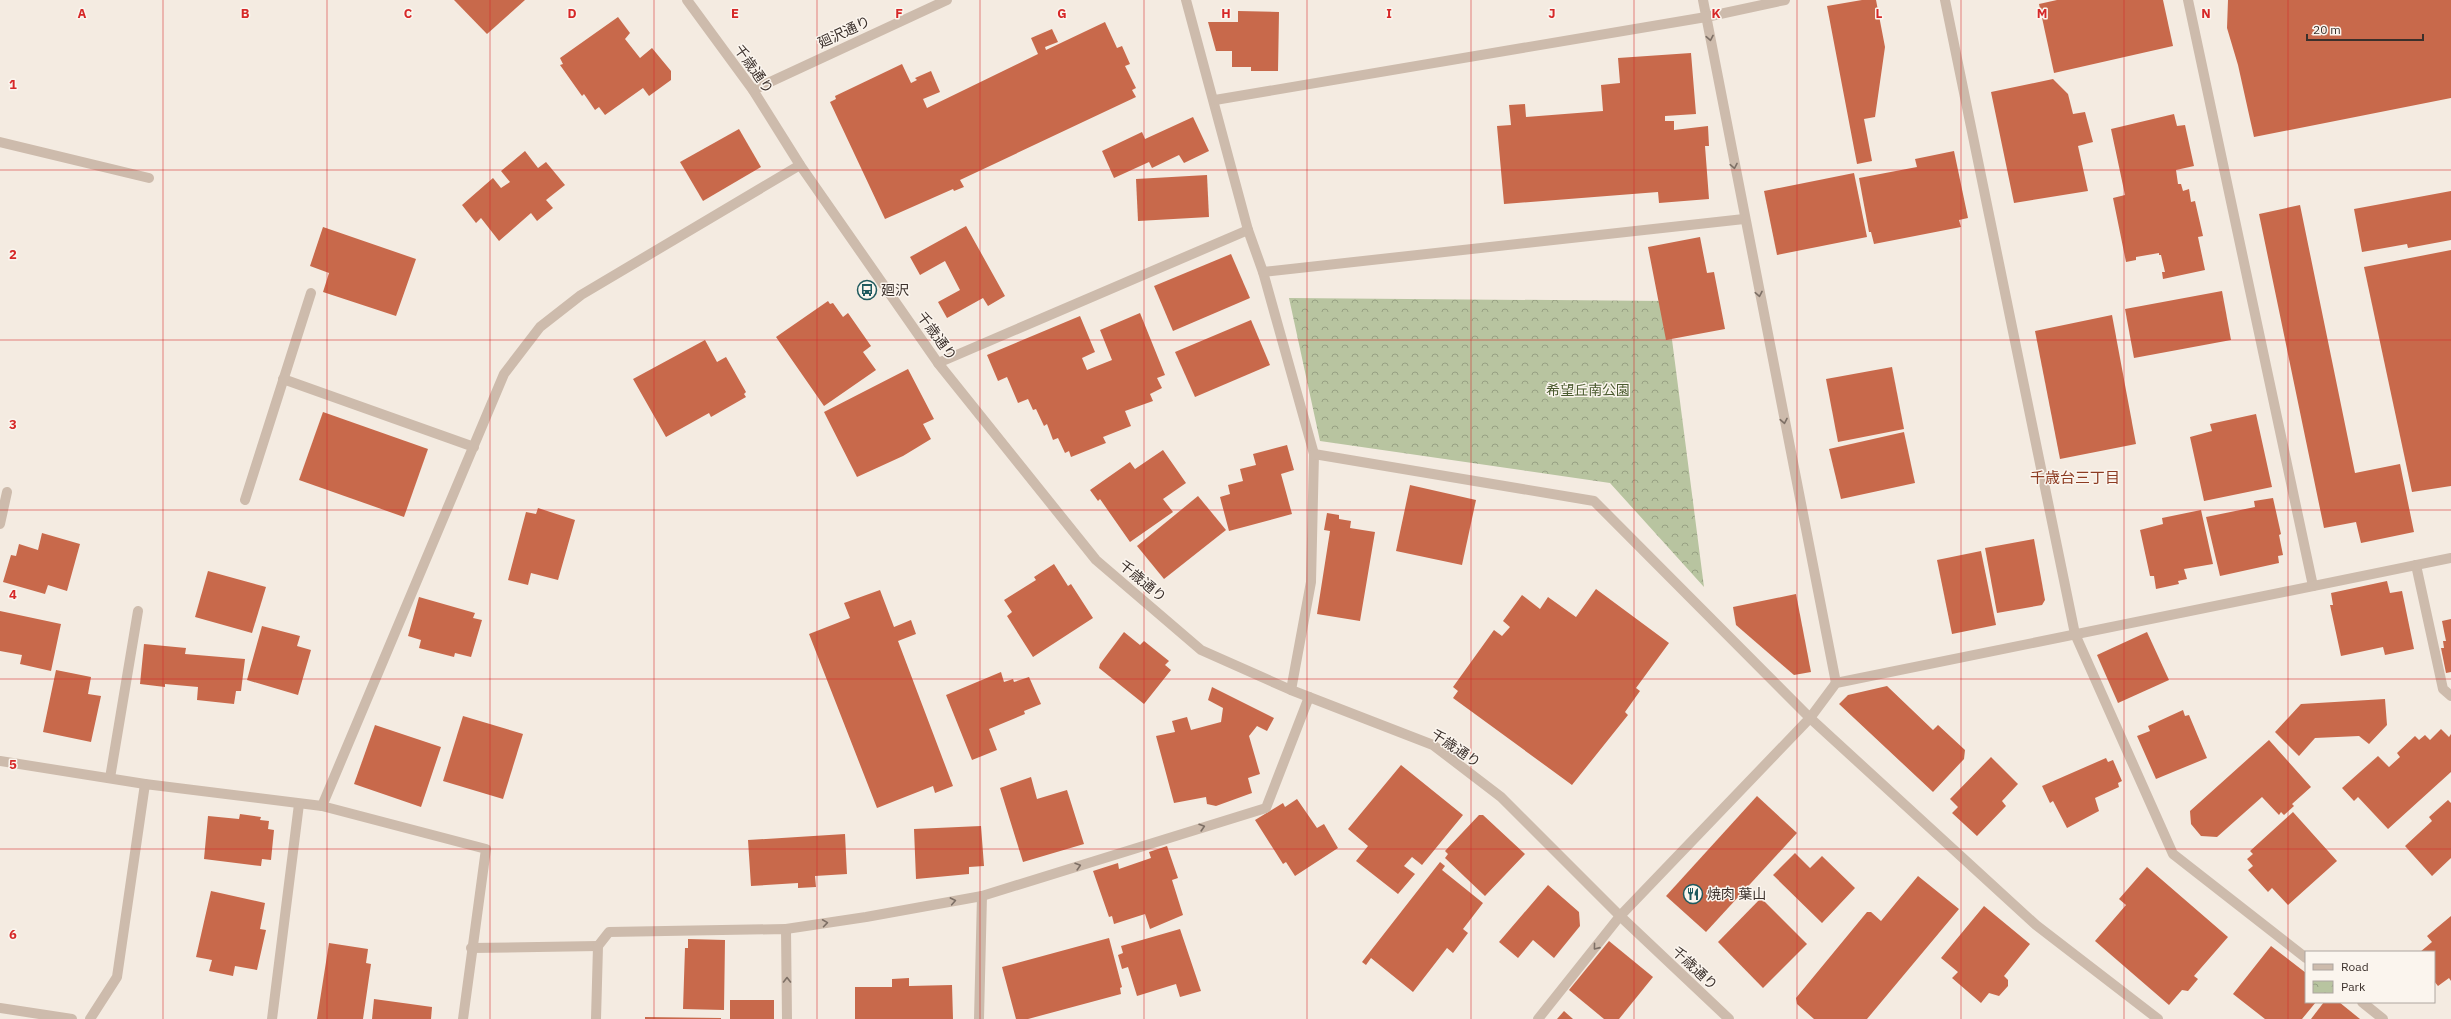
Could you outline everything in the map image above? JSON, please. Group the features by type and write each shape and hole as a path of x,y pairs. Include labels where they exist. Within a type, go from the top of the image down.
{"street":[{"name":"千歳通り","path":"687,0 753,90 800,165 938,363 1096,560 1201,650 1290,690 1309,696 1432,745 1501,797 1620,916 1729,1019"},
{"name":"廻沢通り","path":"753,90 947,0"},
{"path":"1186,0 1248,230 1263,272 1314,454 1311,582 1290,690"},
{"path":"1703,0 1744,219 1836,683"},
{"path":"1214,100 1706,17 1785,0"},
{"path":"1945,0 2075,634 2173,854 2305,957"},
{"path":"2188,0 2313,586"},
{"path":"0,142 149,178"},
{"path":"322,806 504,374 540,327 581,295 800,165"},
{"path":"1263,272 1744,219"},
{"path":"938,363 1248,230"},
{"path":"245,500 311,293"},
{"path":"283,379 474,447"},
{"path":"1314,454 1594,501 1810,718 2036,925 2158,1019"},
{"path":"0,524 7,492"},
{"path":"1538,1019 1620,916 1810,718 1836,683 2451,558"},
{"path":"2416,565 2443,689 2451,696"},
{"path":"110,778 138,611"},
{"path":"596,1019 598,946 609,932 786,929 866,917 982,896 1266,808 1309,696"},
{"path":"0,761 144,784 322,806 486,849 471,948 463,1019"},
{"path":"90,1019 117,977 144,784"},
{"path":"272,1019 299,804"},
{"path":"979,1019 982,896"},
{"path":"786,929 787,1019"},
{"path":"471,948 598,946"},
{"path":"2363,1003 2384,1019"},
{"path":"0,1008 72,1019"}],"green space":[{"name":"希望丘南公園","path":"1289,298 1667,301 1704,587 1610,483 1320,441"}],"building":[{"path":"454,0 525,0 487,34"},
{"path":"1862,0 1876,0 1885,47 1875,117 1864,119 1872,161 1857,164 1827,6"},
{"path":"2057,0 2163,0 2173,46 2054,73 2039,4"},
{"path":"2228,0 2451,0 2451,98 2254,137 2238,65 2227,28"},
{"path":"1238,11 1279,12 1278,71 1251,71 1251,67 1232,67 1232,51 1216,51 1208,22 1238,22"},
{"path":"618,17 630,33 625,39 640,58 652,48 671,71 671,80 649,96 643,88 605,115 599,107 595,110 584,94 582,96 560,65 563,64 560,58"},
{"path":"1105,22 1117,48 1122,46 1130,64 1125,66 1136,88 1132,90 1136,97 960,180 964,187 954,191 953,189 885,219 830,102 836,99 835,96 902,64 911,83 917,80 915,78 931,71 940,92 923,99 927,108 1038,54 1031,38 1052,29 1058,42 1045,47 1046,50"},
{"path":"1691,53 1696,114 1665,116 1665,121 1674,121 1674,130 1708,126 1709,146 1705,146 1709,199 1659,203 1658,192 1504,204 1497,126 1511,125 1509,105 1525,104 1526,117 1603,111 1601,85 1620,83 1618,58"},
{"path":"2053,79 2068,94 2073,114 2085,112 2093,142 2078,146 2088,191 2014,203 1991,92"},
{"path":"2174,114 2177,126 2185,125 2194,166 2176,170 2178,184 2181,184 2183,191 2189,189 2191,202 2195,201 2203,236 2198,237 2205,270 2163,279 2162,272 2165,272 2161,255 2159,255 2159,253 2136,257 2136,260 2126,262 2113,198 2125,195 2111,129"},
{"path":"1193,117 1209,151 1184,163 1179,155 1152,168 1149,162 1114,178 1102,151 1142,132 1145,139"},
{"path":"739,129 761,167 703,201 680,162"},
{"path":"525,151 538,168 546,162 565,185 546,200 553,208 537,221 531,213 499,241 481,218 476,223 462,205 493,178 501,188 510,182 501,171"},
{"path":"1954,151 1968,218 1959,220 1961,227 1874,244 1871,232 1869,232 1859,178 1917,167 1915,159"},
{"path":"1854,173 1867,237 1777,255 1764,191"},
{"path":"1207,175 1209,217 1138,221 1136,179"},
{"path":"2451,191 2451,240 2408,248 2407,244 2362,252 2354,209"},
{"path":"2300,205 2355,473 2400,464 2414,532 2361,543 2356,522 2324,528 2259,214"},
{"path":"966,226 1005,296 988,306 983,298 947,318 938,302 960,290 945,261 920,275 910,257"},
{"path":"323,227 416,259 396,316 323,292 329,273 310,266"},
{"path":"1700,237 1707,273 1714,272 1725,329 1666,340 1648,247"},
{"path":"2451,250 2451,486 2412,492 2364,267"},
{"path":"1231,254 1250,298 1173,331 1154,286"},
{"path":"2222,291 2231,340 2134,358 2125,309"},
{"path":"828,301 830,304 833,303 843,317 848,313 871,346 863,352 876,370 824,406 776,337"},
{"path":"1140,313 1165,375 1157,378 1162,388 1150,394 1153,401 1125,411 1131,426 1103,437 1106,443 1071,457 1069,451 1065,453 1058,438 1053,440 1047,424 1044,426 1036,409 1033,410 1028,399 1018,403 1007,377 998,381 987,355 1080,316 1095,352 1082,358 1087,370 1112,360 1100,330"},
{"path":"2112,315 2136,444 2060,459 2035,331"},
{"path":"1251,320 1270,365 1195,397 1175,352"},
{"path":"705,340 717,362 726,357 746,392 744,394 746,397 711,417 709,413 666,437 633,379"},
{"path":"1892,367 1904,429 1838,442 1826,379"},
{"path":"908,369 934,419 923,424 931,439 903,456 857,477 824,412"},
{"path":"323,412 428,449 404,517 299,480"},
{"path":"2256,414 2272,487 2204,501 2190,437 2212,431 2210,424"},
{"path":"1904,432 1915,483 1841,499 1829,449"},
{"path":"1287,445 1294,470 1281,474 1292,514 1229,531 1220,497 1230,494 1228,485 1243,481 1240,469 1256,465 1253,454"},
{"path":"1163,450 1186,483 1163,499 1173,512 1130,542 1100,499 1098,501 1090,490 1130,462 1135,469"},
{"path":"1410,485 1476,500 1462,565 1396,551"},
{"path":"1198,496 1226,530 1164,579 1137,546"},
{"path":"2273,498 2281,534 2279,535 2283,555 2278,556 2279,563 2220,576 2206,517 2255,507 2254,501"},
{"path":"538,508 575,520 558,580 531,573 528,585 508,580 526,512 536,514"},
{"path":"2201,510 2213,564 2184,569 2187,579 2178,581 2179,584 2156,589 2154,576 2150,576 2140,530 2163,524 2162,518"},
{"path":"1327,513 1339,515 1339,519 1351,521 1350,528 1375,532 1360,621 1317,614 1330,531 1324,530"},
{"path":"42,533 80,544 67,591 48,585 45,594 3,582 11,555 16,556 19,544 38,550"},
{"path":"2034,539 2045,600 2042,605 1997,613 1985,548"},
{"path":"1981,551 1996,625 1952,634 1937,560"},
{"path":"1054,564 1068,586 1071,584 1093,618 1033,657 1007,616 1012,612 1004,600 1036,580 1034,577"},
{"path":"208,571 266,587 252,633 195,617"},
{"path":"2387,581 2390,593 2402,591 2414,649 2385,655 2383,647 2341,656 2330,605 2333,605 2331,593"},
{"path":"1596,589 1669,643 1636,688 1640,691 1625,712 1628,715 1572,785 1453,698 1458,691 1453,687 1494,630 1502,636 1510,627 1503,621 1522,595 1540,609 1548,597 1576,617"},
{"path":"880,590 894,627 911,620 916,634 898,641 953,786 935,793 933,786 877,808 809,634 850,618 844,603"},
{"path":"1796,594 1811,672 1794,675 1736,625 1733,607"},
{"path":"419,597 475,613 473,618 482,620 471,657 455,653 454,657 419,648 421,640 408,636"},
{"path":"0,611 61,624 51,671 20,664 22,655 0,651"},
{"path":"2451,619 2451,672 2446,673 2441,648 2444,648 2443,641 2446,641 2442,621"},
{"path":"262,626 300,636 297,646 311,650 298,695 247,680"},
{"path":"1124,632 1140,645 1144,641 1169,661 1165,665 1171,670 1144,704 1099,668 1100,664"},
{"path":"2147,632 2169,680 2118,703 2097,655"},
{"path":"144,644 186,648 185,654 245,659 241,691 236,691 234,704 197,700 198,687 165,684 165,687 140,684"},
{"path":"56,670 91,677 88,694 101,696 91,742 43,732"},
{"path":"1001,672 1004,682 1013,679 1014,682 1029,677 1041,704 1024,711 1025,714 989,729 997,750 972,760 946,695"},
{"path":"1887,686 1933,730 1938,725 1965,750 1964,759 1933,792 1839,704 1848,695"},
{"path":"1212,687 1274,718 1267,731 1257,726 1249,736 1260,774 1248,778 1252,793 1216,806 1207,804 1206,797 1174,803 1156,736 1175,732 1172,721 1187,717 1191,730 1221,722 1223,708 1208,700"},
{"path":"2385,699 2387,725 2369,744 2359,736 2315,738 2299,756 2275,732 2301,704"},
{"path":"2183,710 2185,716 2189,715 2207,758 2156,779 2137,736 2150,731 2148,726"},
{"path":"463,716 523,734 503,799 443,781"},
{"path":"375,725 441,747 421,807 354,784"},
{"path":"2441,729 2449,737 2451,734 2451,772 2388,829 2358,797 2354,801 2342,788 2378,756 2389,767 2400,757 2397,753 2415,736 2419,740 2425,735 2430,740"},
{"path":"2269,740 2311,787 2292,804 2294,806 2284,815 2281,812 2279,815 2262,797 2217,837 2201,836 2191,824 2190,811"},
{"path":"1991,757 2018,784 2002,801 2006,806 1977,836 1952,813 1958,807 1950,799"},
{"path":"2106,758 2108,762 2113,760 2122,781 2118,783 2119,787 2095,798 2099,811 2067,828 2053,801 2050,803 2042,786"},
{"path":"1401,765 1463,815 1422,865 1412,857 1404,866 1415,874 1398,894 1356,861 1368,846 1348,829"},
{"path":"1031,777 1037,799 1067,790 1084,844 1023,862 1000,788"},
{"path":"1757,796 1797,833 1706,932 1666,896"},
{"path":"1297,799 1317,828 1324,824 1338,848 1295,876 1286,862 1283,864 1255,820 1283,803 1285,807"},
{"path":"2448,800 2451,803 2451,858 2432,876 2405,846 2432,821 2429,817"},
{"path":"2293,812 2337,861 2288,905 2272,888 2268,892 2248,870 2253,866 2247,859 2253,854 2250,851"},
{"path":"240,814 261,817 260,820 269,821 268,829 274,830 271,860 262,859 261,866 204,859 208,816 239,819"},
{"path":"1479,815 1483,815 1525,854 1485,896 1445,858 1448,854 1445,851"},
{"path":"981,826 984,866 969,867 969,874 916,879 914,829"},
{"path":"845,834 847,874 815,876 816,887 798,888 798,883 751,886 748,840"},
{"path":"1167,846 1178,878 1172,880 1183,915 1150,929 1145,914 1114,924 1112,916 1109,917 1093,871 1118,863 1119,869 1151,858 1149,852"},
{"path":"1795,853 1810,868 1822,856 1855,888 1822,923 1773,875"},
{"path":"1440,862 1445,866 1442,870 1483,903 1463,929 1468,933 1453,953 1447,948 1413,992 1371,958 1366,965 1362,962"},
{"path":"2147,867 2228,937 2194,976 2198,979 2188,991 2182,990 2169,1005 2095,941 2126,905 2119,899"},
{"path":"1918,876 1959,909 1867,1019 1814,1019 1797,1004 1796,998 1867,912 1871,912 1881,921"},
{"path":"1548,885 1579,912 1580,926 1554,958 1533,940 1518,958 1499,942"},
{"path":"211,891 265,903 260,929 266,930 257,970 235,966 233,976 209,971 212,960 196,957"},
{"path":"1761,898 1807,944 1763,988 1718,942"},
{"path":"1984,906 2030,944 2004,976 2008,980 2008,986 1999,996 1989,993 1981,1003 1952,978 1958,972 1941,958"},
{"path":"2451,916 2451,981 2449,978 2438,986 2435,982 2435,951 2421,951 2432,942 2427,936"},
{"path":"1180,929 1201,991 1180,997 1176,984 1137,996 1128,967 1122,969 1118,955 1123,953 1121,946"},
{"path":"1109,938 1122,987 1120,988 1121,994 1028,1019 1016,1019 1002,967"},
{"path":"688,939 725,940 724,1010 683,1009 685,948 688,948"},
{"path":"1609,941 1653,977 1619,1019 1604,1019 1569,990"},
{"path":"329,943 368,949 366,963 371,964 363,1019 317,1019"},
{"path":"2271,946 2305,972 2305,1003 2315,1003 2302,1019 2265,1019 2233,994"},
{"path":"909,978 909,986 952,985 953,1019 855,1019 855,987 892,987 892,979"},
{"path":"374,999 432,1007 431,1019 372,1019"},
{"path":"730,1000 774,1000 774,1019 730,1019"},
{"path":"2323,1003 2340,1003 2360,1019 2311,1019"},
{"path":"1564,1011 1573,1019 1557,1019"},
{"path":"645,1017 721,1018 721,1019 645,1019"}],"place":[{"name":"廻沢","path":"867,290"},
{"name":"焼肉 葉山","path":"1693,894"}],"district":[{"name":"千歳台三丁目","path":"2075,477"}]}
